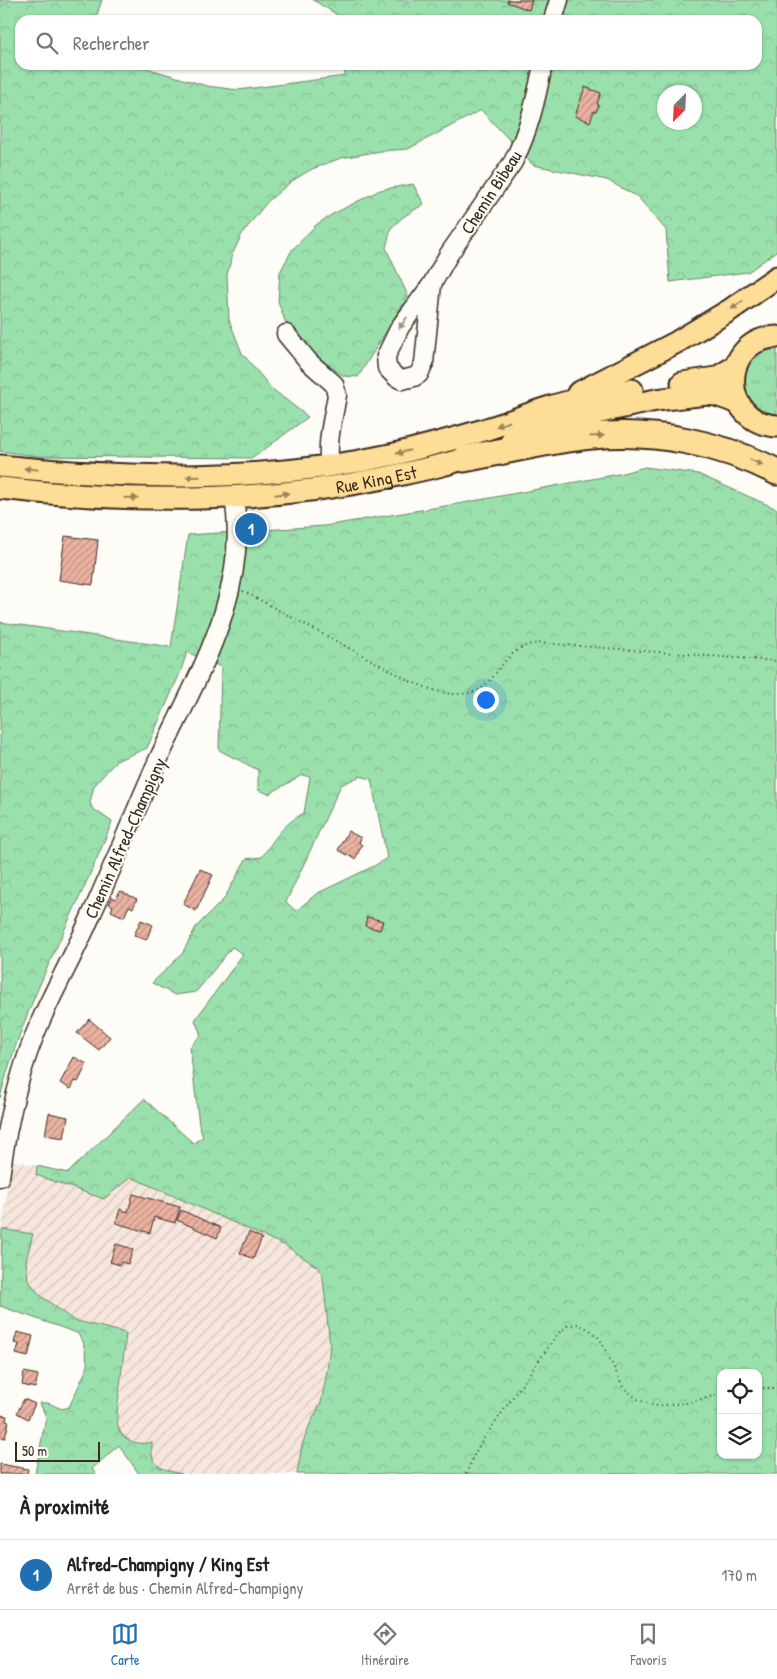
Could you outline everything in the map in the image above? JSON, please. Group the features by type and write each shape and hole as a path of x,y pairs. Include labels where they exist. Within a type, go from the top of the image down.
{"highway":[{"path":"464,459 574,438 607,435 648,436 682,440 714,448 747,458 777,472"}],"main road":[{"path":"548,407 677,342 730,310 777,277"},
{"path":"777,337 764,339 751,346 741,357 733,376 733,387 739,403 748,414 765,424 777,426"},
{"name":"Rue King Est","path":"0,466 86,474 180,477 248,475 330,466 432,445 480,431 548,407 630,390 707,380 719,377 736,366"},
{"name":"Rue King Est","path":"0,488 123,498 234,498 286,493 360,482 464,459 572,419 637,403 707,394 739,403"}],"street":[{"path":"554,15 559,0"},
{"name":"Chemin Bibeau","path":"432,284 424,363 419,374 402,380 387,368 386,356 400,327 432,284 449,254 492,194 520,149 533,112 542,70"},
{"path":"286,334 304,357 332,382 336,389 337,395 328,438 330,466"},
{"name":"Chemin Alfred-Champigny","path":"0,1177 11,1115 37,1031 87,925 143,795 209,650 231,586 237,540 234,498"}],"path":[{"path":"231,586 412,682 450,694 470,693 482,688 517,650 531,644 540,643 776,661"},
{"path":"466,1474 484,1438 557,1335 567,1326 578,1324 590,1330 600,1340 623,1387 637,1398 655,1406 686,1403 717,1395"},
{"path":"762,1388 777,1388"}],"shaded area":[{"path":"10,1160 37,1166 36,1175 130,1177 286,1246 320,1268 323,1277 330,1346 321,1403 302,1445 297,1474 182,1474 170,1471 155,1463 145,1444 124,1438 118,1427 118,1413 126,1333 73,1320 40,1295 28,1280 26,1260 33,1234 2,1229"}],"green space":[{"path":"0,0 102,0 97,15 15,15 15,70 153,70 207,86 238,90 345,76 344,70 762,70 762,15 338,15 313,0 777,0 777,251 748,272 670,282 666,230 638,197 607,180 533,165 481,110 408,149 381,151 341,158 312,169 292,181 267,202 242,234 232,255 227,275 229,320 242,353 271,388 308,417 253,458 36,456 0,451"},
{"path":"413,184 424,204 403,217 391,228 386,248 408,296 358,377 344,376 312,354 285,321 278,301 280,272 292,250 316,225 331,215 380,190"},
{"path":"777,347 777,414 764,411 755,404 748,395 744,385 744,374 747,364 754,356 766,349"},
{"path":"645,467 698,474 777,509 777,1474 297,1474 302,1445 321,1403 330,1346 323,1277 319,1268 286,1246 131,1177 104,1199 36,1175 37,1166 68,1173 144,1099 193,1143 203,1137 199,1125 190,1047 201,1035 195,1020 243,954 232,947 196,992 175,995 152,983 182,954 196,927 224,899 246,859 262,857 285,827 304,813 310,777 302,775 269,794 258,790 258,770 219,750 221,667 187,652 180,673 147,748 116,761 94,786 90,802 92,808 112,822 36,992 10,1062 0,1098 0,622 171,647 188,535 324,526 619,474","holes":["360,776 371,779 387,858 316,894 296,911 286,902 341,785"]},
{"path":"2,1229 33,1234 26,1260 28,1280 40,1295 73,1320 126,1333 117,1410 118,1426 127,1439 137,1443 152,1442 152,1455 157,1465 182,1474 139,1474 119,1445 92,1469 96,1474 35,1474 46,1417 40,1403 48,1403 62,1409 69,1407 88,1366 83,1341 77,1333 0,1306"}],"building":[{"path":"508,0 532,0 529,10 507,2"},
{"path":"585,87 601,93 597,104 599,105 596,112 594,111 590,122 575,116"},
{"path":"65,536 98,540 93,585 59,580"},
{"path":"348,831 361,838 359,843 362,845 355,859 338,850"},
{"path":"200,869 213,875 196,911 183,904"},
{"path":"120,891 137,899 133,908 129,906 124,917 111,911 113,906 109,904 112,897 116,899"},
{"path":"367,917 383,921 380,930 365,926"},
{"path":"141,920 153,925 146,940 134,935"},
{"path":"89,1019 110,1037 99,1050 77,1033"},
{"path":"74,1057 87,1064 78,1082 75,1081 71,1089 60,1083"},
{"path":"49,1113 68,1117 64,1138 45,1135"},
{"path":"133,1194 180,1207 175,1223 154,1217 150,1233 116,1223 120,1209 128,1212"},
{"path":"181,1210 221,1228 217,1238 177,1220"},
{"path":"249,1232 262,1238 253,1259 240,1253"},
{"path":"116,1244 133,1249 128,1264 121,1262 120,1265 110,1262"},
{"path":"17,1332 33,1336 28,1357 16,1354 19,1344 14,1343"},
{"path":"24,1372 38,1375 35,1388 22,1385"},
{"path":"24,1399 35,1404 28,1419 17,1413"},
{"path":"0,1415 7,1416 6,1421 9,1422 5,1438 0,1437"},
{"path":"0,1464 28,1469 27,1474 0,1474"}],"place":[{"name":"Alfred-Champigny / King Est","path":"251,529"}]}
